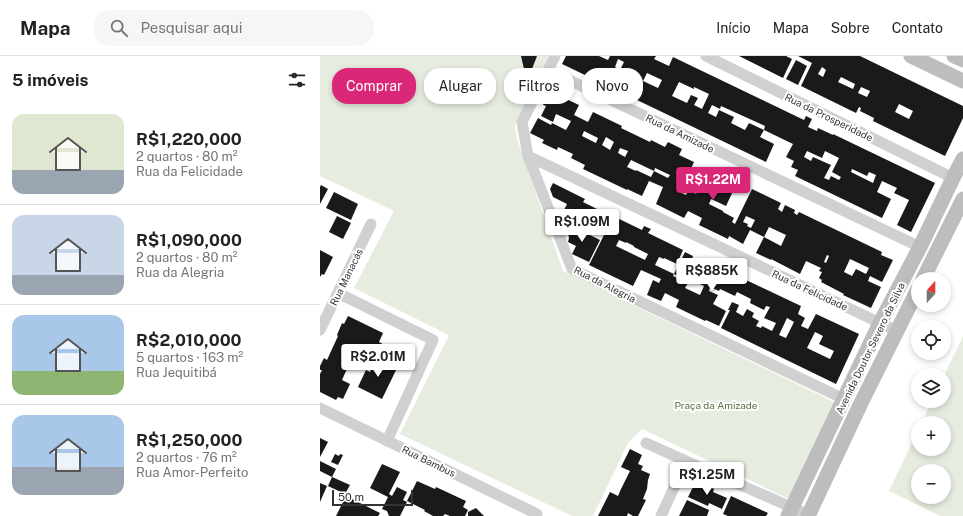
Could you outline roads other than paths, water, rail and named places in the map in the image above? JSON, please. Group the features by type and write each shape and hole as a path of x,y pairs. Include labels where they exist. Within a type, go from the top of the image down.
{"main road":[{"path":"911,56 963,81"},
{"path":"954,56 963,60"},
{"name":"Avenida Doutor Severo da Silva","path":"790,512 880,323 920,247 963,159"},
{"path":"926,272 963,199"},
{"name":"Avenida Doutor Severo da Silva","path":"808,515 860,405 911,303"}],"street":[{"name":"Rua da Alegria","path":"549,68 554,56"},
{"name":"Rua da Prosperidade","path":"706,56 953,178"},
{"name":"Rua da Amizade","path":"574,82 920,247"},
{"name":"Rua da Alegria","path":"531,104 522,122 528,156 572,269 844,399"},
{"name":"Rua da Felicidade","path":"528,156 897,331"},
{"name":"Rua Manacás","path":"320,330 371,224"},
{"path":"338,293 433,340 388,441"},
{"name":"Rua Bambus","path":"320,408 536,515"},
{"path":"646,442 790,512 808,515"},
{"path":"661,516 686,461"}],"park label":[{"name":"Praça da Amizade","path":"716,405"}]}
